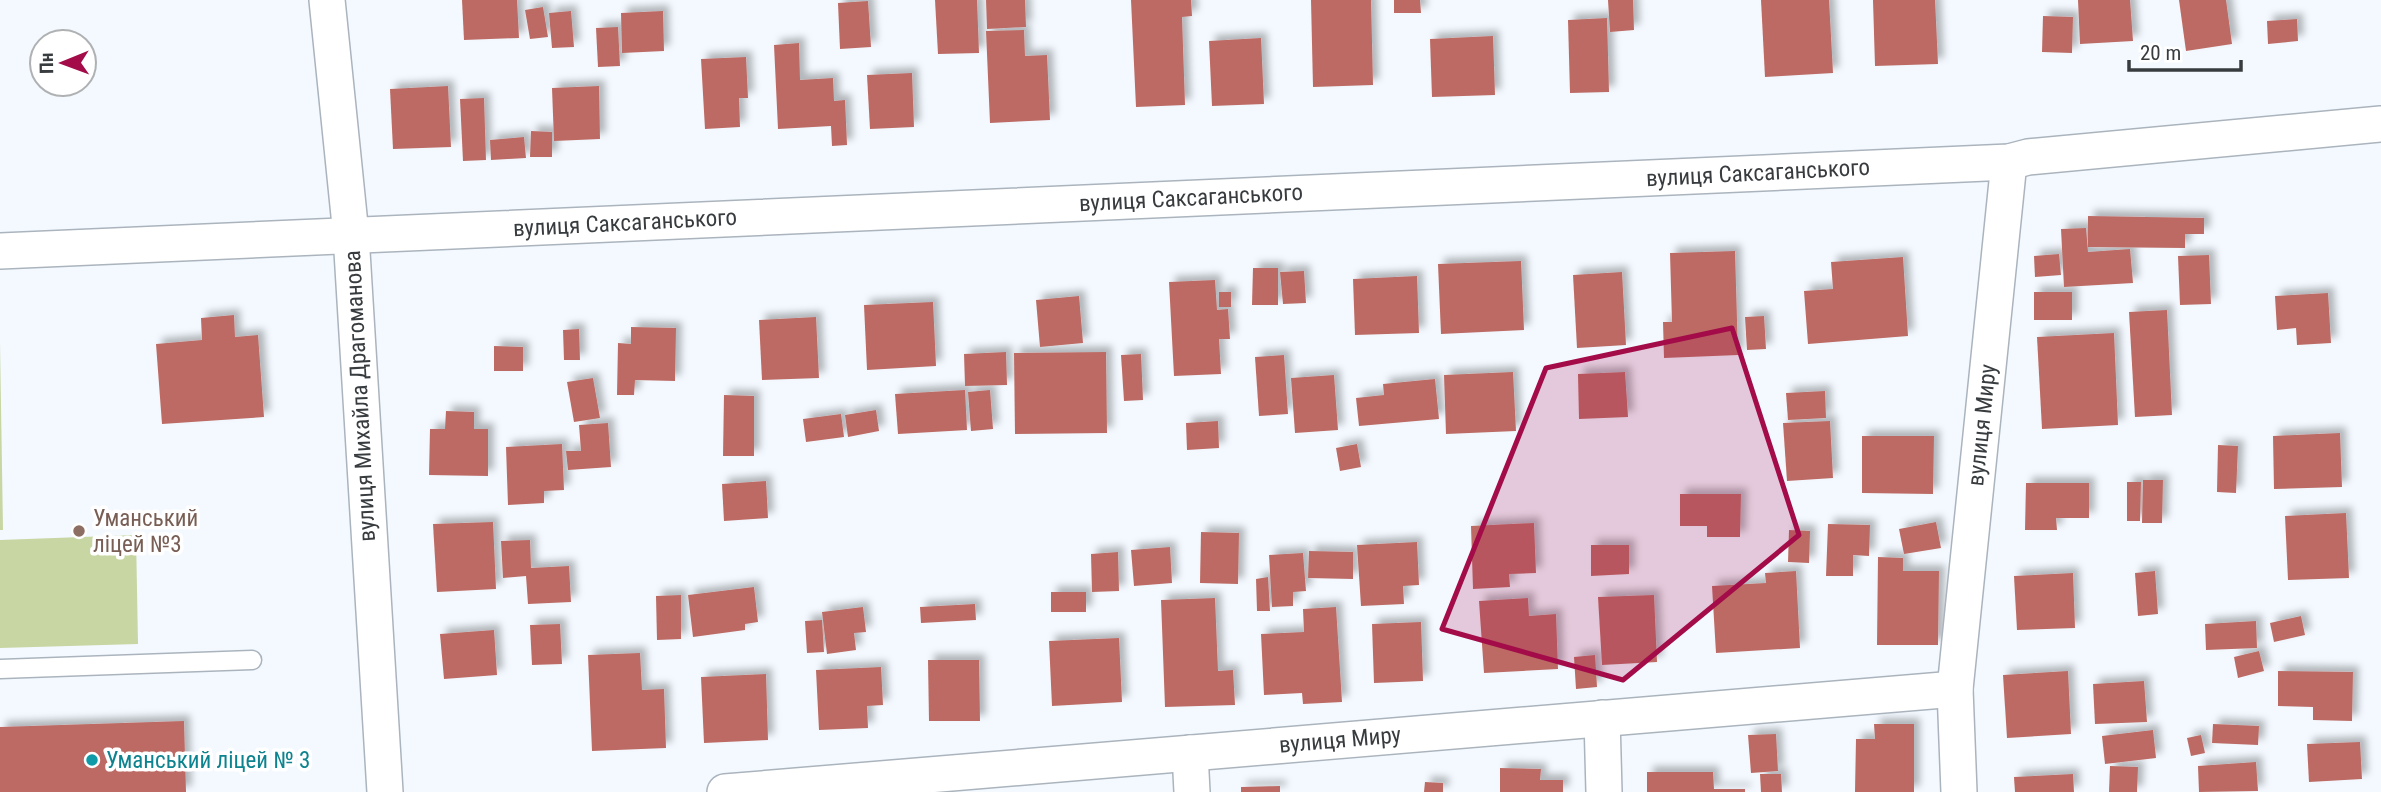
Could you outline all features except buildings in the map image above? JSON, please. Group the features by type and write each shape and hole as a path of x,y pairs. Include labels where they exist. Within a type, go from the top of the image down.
{"street":[{"name":"вулиця Михайла Драгоманова","path":"327,0 351,235 385,792"},
{"name":"вулиця Саксаганського","path":"0,251 2009,162 2028,157 2381,124"},
{"name":"вулиця Миру","path":"1959,792 1955,689 2009,162"},
{"name":"вулиця Миру","path":"725,792 787,789 1955,689"},
{"path":"1602,718 1604,792"},
{"path":"1189,753 1192,792"}],"lane":[{"path":"0,669 252,660"}],"highlighted area":[{"path":"1732,328 1799,535 1623,680 1442,629 1546,368"}],"green space":[{"path":"0,343 3,530 0,530"},
{"path":"136,535 138,644 0,648 0,540"}],"place":[{"name":"Уманський ліцей №3","path":"79,531"},
{"name":"Уманський ліцей № 3","path":"92,760"}]}
